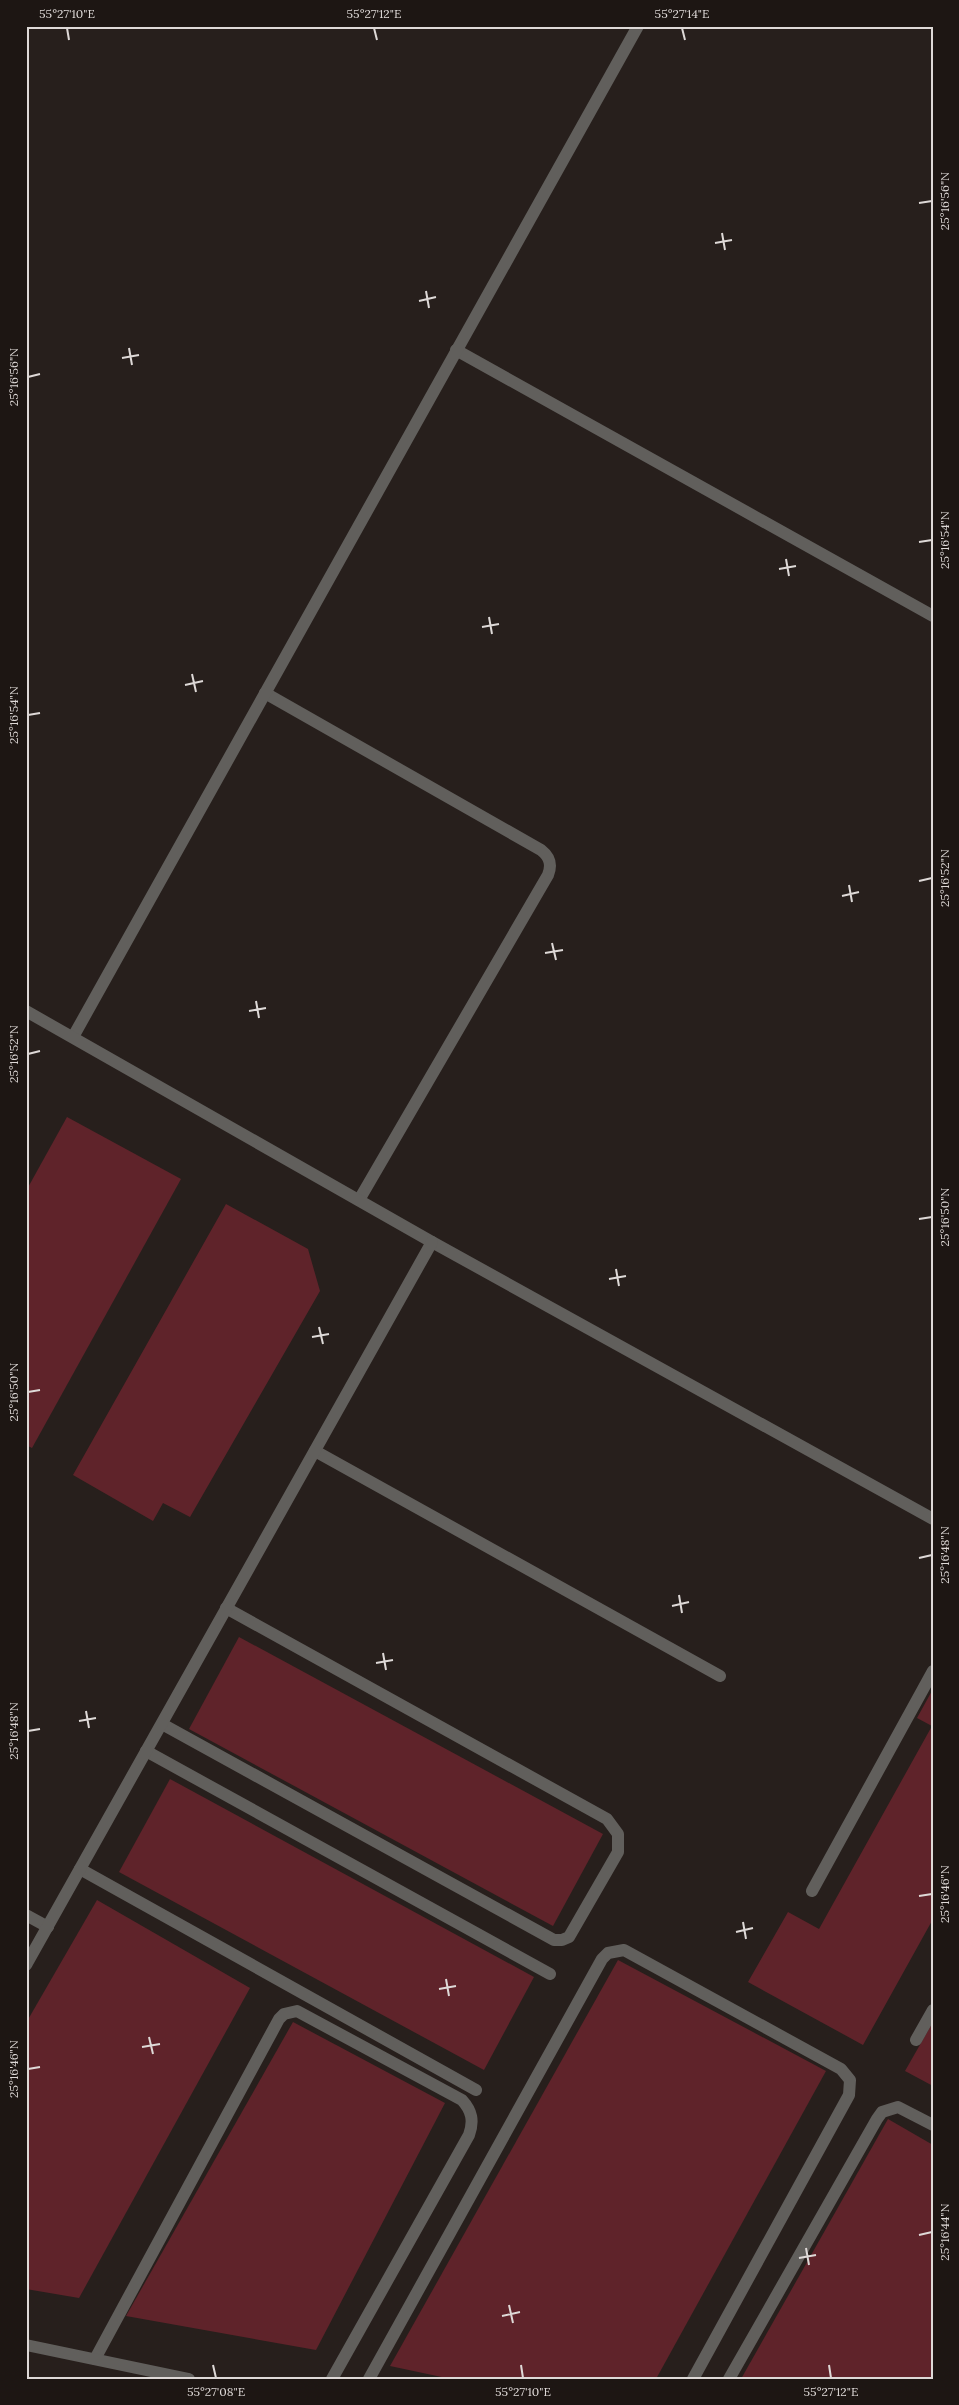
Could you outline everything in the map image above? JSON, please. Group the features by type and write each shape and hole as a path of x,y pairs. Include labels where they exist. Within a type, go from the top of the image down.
{"street":[{"path":"74,1037 638,26"},
{"path":"456,350 933,616"},
{"path":"265,693 541,850 549,858 550,863 548,875 359,1200"},
{"path":"26,1011 432,1242 933,1519"},
{"path":"26,1965 432,1242"},
{"path":"315,1452 720,1676"},
{"path":"162,1724 554,1940 562,1940 569,1937 618,1852 618,1834 607,1819 226,1608"},
{"path":"812,1891 933,1671"},
{"path":"146,1750 550,1974"},
{"path":"80,1870 476,2090"},
{"path":"26,1915 48,1927"},
{"path":"369,2379 602,1959 608,1953 624,1950 842,2069 850,2080 849,2095 693,2379"},
{"path":"916,2040 933,2010"},
{"path":"95,2359 279,2019 284,2014 297,2011 462,2100 469,2107 472,2116 472,2126 469,2135 332,2379"},
{"path":"728,2379 876,2119 882,2112 898,2107 933,2125"},
{"path":"26,2345 189,2379"}],"building":[{"path":"67,1117 181,1179 32,1448 26,1445 26,1191"},
{"path":"226,1204 308,1249 320,1291 190,1517 163,1503 153,1521 73,1475"},
{"path":"239,1637 603,1834 553,1926 189,1729"},
{"path":"933,1689 933,1919 863,2045 748,1982 788,1912 819,1929 932,1726 917,1718"},
{"path":"170,1779 534,1977 484,2070 119,1872"},
{"path":"97,1900 250,1988 79,2298 26,2289 26,2023"},
{"path":"618,1960 826,2071 656,2379 451,2379 390,2366"},
{"path":"293,2022 445,2103 316,2350 126,2316"},
{"path":"933,2022 933,2086 905,2071"},
{"path":"888,2119 933,2145 933,2379 741,2379"}]}
